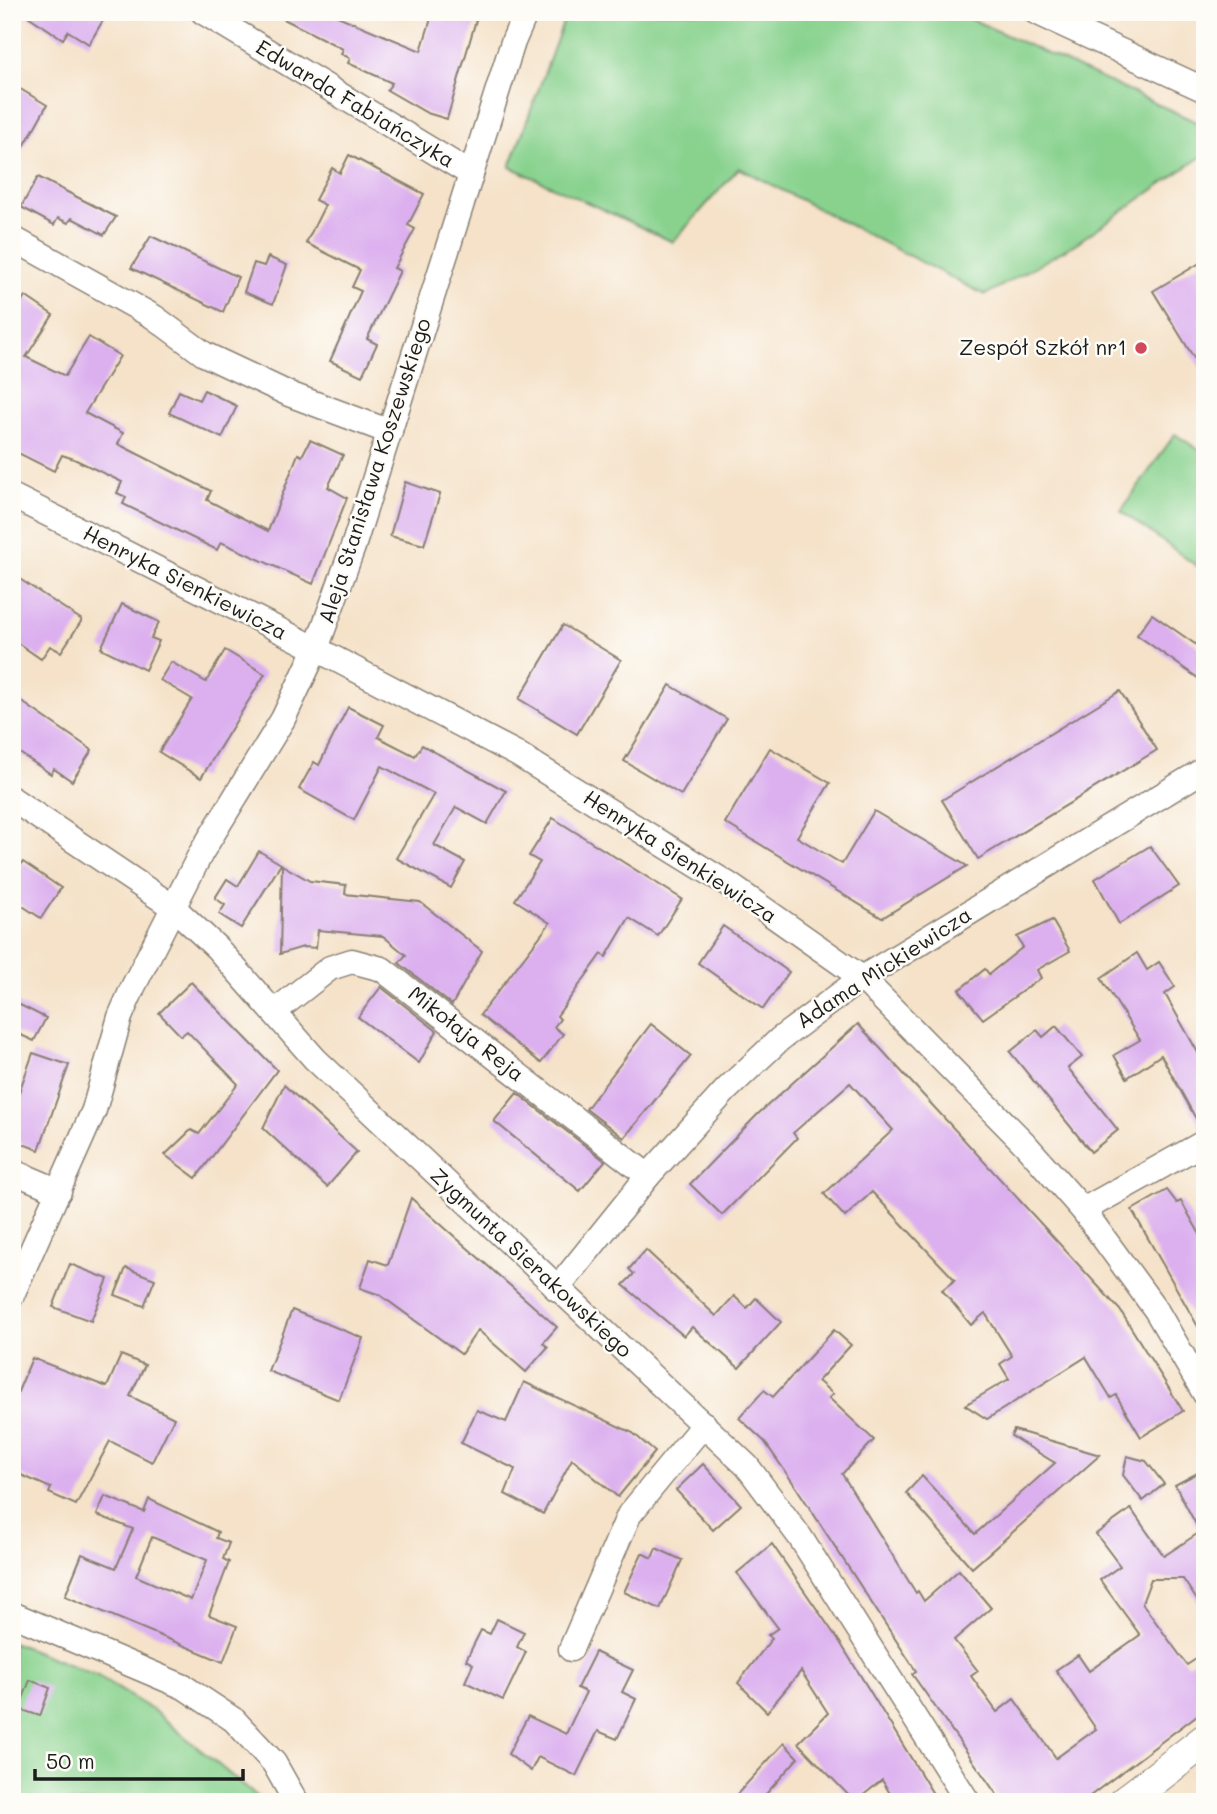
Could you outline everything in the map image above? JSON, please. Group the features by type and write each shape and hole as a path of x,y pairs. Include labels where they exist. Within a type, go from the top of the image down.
{"street":[{"name":"Edwarda Fabiańczyka","path":"203,12 471,174"},
{"name":"Aleja Stanisława Koszewskiego","path":"12,1295 105,1080 120,1017 201,853 283,719 316,649 390,432 471,174 526,12"},
{"path":"1036,12 1205,90"},
{"path":"12,238 154,317 204,354 289,394 390,432"},
{"name":"Henryka Sienkiewicza","path":"12,496 517,754 731,887 862,978 1025,1144 1083,1210 1198,1365 1205,1394"},
{"name":"Adama Mickiewicza","path":"557,1289 648,1176 726,1090 780,1039 862,978 1205,769"},
{"name":"Zygmunta Sierakowskiego","path":"12,799 173,907 217,948 315,1059 747,1466 800,1537 968,1802"},
{"name":"Mikołaja Reja","path":"274,1012 330,968 352,961 382,969 648,1176"},
{"path":"1083,1210 1205,1142"},
{"path":"12,1171 59,1191"},
{"path":"571,1649 629,1516 704,1423"},
{"path":"12,1614 184,1687 224,1713 274,1763 296,1802"},
{"path":"1125,1802 1205,1740"}],"green space":[{"path":"567,12 956,12 1205,126 1205,154 1075,244 985,295 739,168 673,242 510,167"},
{"path":"1175,434 1205,454 1205,572 1121,511"},
{"path":"12,1642 98,1676 154,1711 263,1802 12,1802"}],"building":[{"path":"22,12 108,12 89,44 68,31 63,39"},
{"path":"270,12 328,12 421,51 433,12 448,12 476,20 447,119 427,113 387,90 392,83 348,63 350,58 341,54 343,49"},
{"path":"12,84 47,105 12,168"},
{"path":"349,155 424,194 408,225 415,229 394,268 400,271 367,339 377,344 362,376 330,361 361,291 352,287 360,270 306,243 325,205 315,200 332,168 340,173"},
{"path":"38,177 116,217 104,235 72,218 68,223 58,218 54,225 21,207"},
{"path":"151,236 238,277 223,312 131,268"},
{"path":"268,257 287,265 273,304 244,292 254,263 264,266"},
{"path":"1205,260 1205,376 1153,291"},
{"path":"25,296 53,315 26,357 65,376 89,337 120,356 85,413 123,433 118,444 211,491 207,500 268,531 298,454 302,456 310,440 343,455 328,487 347,498 313,584 221,542 217,550 123,504 126,497 117,493 122,482 74,459 62,455 54,471 12,450 12,316"},
{"path":"204,390 237,406 222,438 169,413 179,391 199,400"},
{"path":"405,482 440,494 424,545 390,536"},
{"path":"12,574 82,620 61,652 50,646 41,659 12,639"},
{"path":"122,604 159,622 151,638 159,641 145,670 101,648"},
{"path":"1152,614 1205,651 1205,683 1137,635"},
{"path":"563,625 621,660 577,734 519,699"},
{"path":"225,650 265,674 201,778 159,752 192,699 160,680 171,662 206,682"},
{"path":"670,685 727,719 681,795 624,761"},
{"path":"1120,691 1157,750 978,859 942,800"},
{"path":"12,695 92,750 72,781 54,769 51,774 12,748"},
{"path":"348,707 384,725 378,737 415,756 422,745 506,791 487,824 456,807 434,845 465,862 451,888 396,858 434,794 382,766 354,820 299,789 314,762 319,765"},
{"path":"770,748 830,783 797,837 842,864 874,811 967,866 882,918 725,823"},
{"path":"553,818 682,899 658,936 629,918 606,957 602,954 557,1016 560,1019 554,1027 563,1034 541,1063 480,1015 550,923 515,900 540,862 529,856"},
{"path":"1150,846 1179,886 1119,924 1095,879"},
{"path":"259,851 281,864 241,928 219,914 225,905 215,898 227,879 238,886"},
{"path":"23,862 61,888 41,918 12,899 12,878"},
{"path":"282,865 310,881 346,885 345,894 420,902 482,951 452,1005 399,963 406,955 383,936 318,930 316,948 303,947 280,954"},
{"path":"1052,920 1070,951 1037,970 1041,978 983,1019 959,990 985,969 989,974 1023,947 1017,937"},
{"path":"723,926 789,972 763,1009 698,963"},
{"path":"1137,953 1147,970 1159,962 1175,987 1165,994 1205,1065 1205,1127 1201,1128 1161,1055 1127,1078 1114,1055 1140,1040 1101,978"},
{"path":"191,982 277,1070 196,1178 165,1155 191,1130 199,1134 238,1084 187,1031 181,1036 159,1013"},
{"path":"381,987 437,1031 419,1063 358,1017"},
{"path":"12,1001 46,1018 34,1041 12,1031"},
{"path":"651,1024 691,1056 624,1138 586,1109"},
{"path":"858,1024 1120,1310 1183,1411 1141,1437 1116,1395 1111,1398 1086,1357 987,1419 965,1405 1009,1379 1000,1364 1012,1356 985,1313 971,1325 942,1290 955,1280 872,1192 845,1217 824,1194 893,1130 850,1083 793,1133 797,1138 722,1215 690,1184 758,1114"},
{"path":"1056,1026 1082,1057 1068,1068 1118,1130 1091,1152 1010,1052 1037,1030 1043,1037"},
{"path":"33,1053 69,1065 39,1150 12,1140 12,1112"},
{"path":"284,1085 357,1152 327,1187 263,1128"},
{"path":"517,1093 605,1161 580,1191 494,1121"},
{"path":"1167,1190 1177,1203 1181,1201 1205,1243 1205,1339 1132,1210"},
{"path":"411,1198 557,1327 543,1343 548,1347 526,1372 478,1330 461,1354 380,1295 360,1288 370,1259 388,1265"},
{"path":"646,1250 716,1316 734,1296 747,1308 756,1298 781,1322 739,1368 692,1327 684,1336 623,1285 634,1274 629,1269"},
{"path":"70,1264 108,1279 91,1321 53,1307"},
{"path":"126,1268 155,1279 144,1306 115,1295"},
{"path":"292,1310 363,1338 339,1400 268,1371"},
{"path":"834,1330 851,1345 818,1381 833,1394 829,1398 874,1440 842,1474 916,1593 918,1591 924,1601 959,1570 991,1608 954,1640 978,1671 971,1676 997,1712 1014,1699 1056,1758 1096,1729 1056,1670 1078,1655 1089,1671 1140,1635 1100,1580 1120,1566 1096,1534 1131,1509 1164,1556 1200,1532 1175,1485 1205,1469 1205,1612 1183,1579 1151,1579 1142,1603 1187,1665 1205,1653 1205,1709 1082,1802 1002,1802 912,1674 916,1671 796,1487 764,1441 739,1418 764,1390 773,1397"},
{"path":"121,1355 145,1365 130,1396 174,1418 152,1462 110,1441 76,1505 49,1493 51,1488 12,1471 12,1406 32,1358 107,1387"},
{"path":"524,1382 633,1433 655,1452 618,1497 572,1459 543,1514 505,1494 515,1469 461,1443 477,1410 506,1422"},
{"path":"1014,1430 1100,1455 972,1568 906,1493 922,1476 975,1534 1055,1463 1011,1436"},
{"path":"1127,1456 1146,1461 1164,1484 1143,1501 1123,1475"},
{"path":"703,1464 741,1505 713,1530 676,1490"},
{"path":"105,1496 144,1512 149,1499 218,1532 216,1538 229,1543 223,1559 229,1562 209,1615 237,1626 223,1662 65,1596 82,1554 116,1568 133,1529 97,1515","holes":["152,1537 207,1560 191,1600 136,1576"]},
{"path":"772,1544 841,1644 938,1802 895,1802 882,1780 855,1802 798,1743 828,1713 801,1671 767,1712 738,1683 772,1638 768,1635 778,1628 737,1573"},
{"path":"656,1548 682,1560 660,1609 624,1592 642,1553 652,1558"},
{"path":"497,1619 524,1632 517,1647 526,1652 503,1700 465,1682 473,1664 466,1660 481,1630 490,1634"},
{"path":"595,1652 633,1670 622,1692 636,1699 617,1739 598,1731 576,1776 538,1757 531,1771 508,1754 528,1716 566,1734 586,1692 577,1688"},
{"path":"30,1680 50,1688 40,1716 19,1709"},
{"path":"784,1743 798,1758 759,1802 730,1802"}],"place":[{"name":"Zespół Szkół nr1","path":"1141,348"}]}
